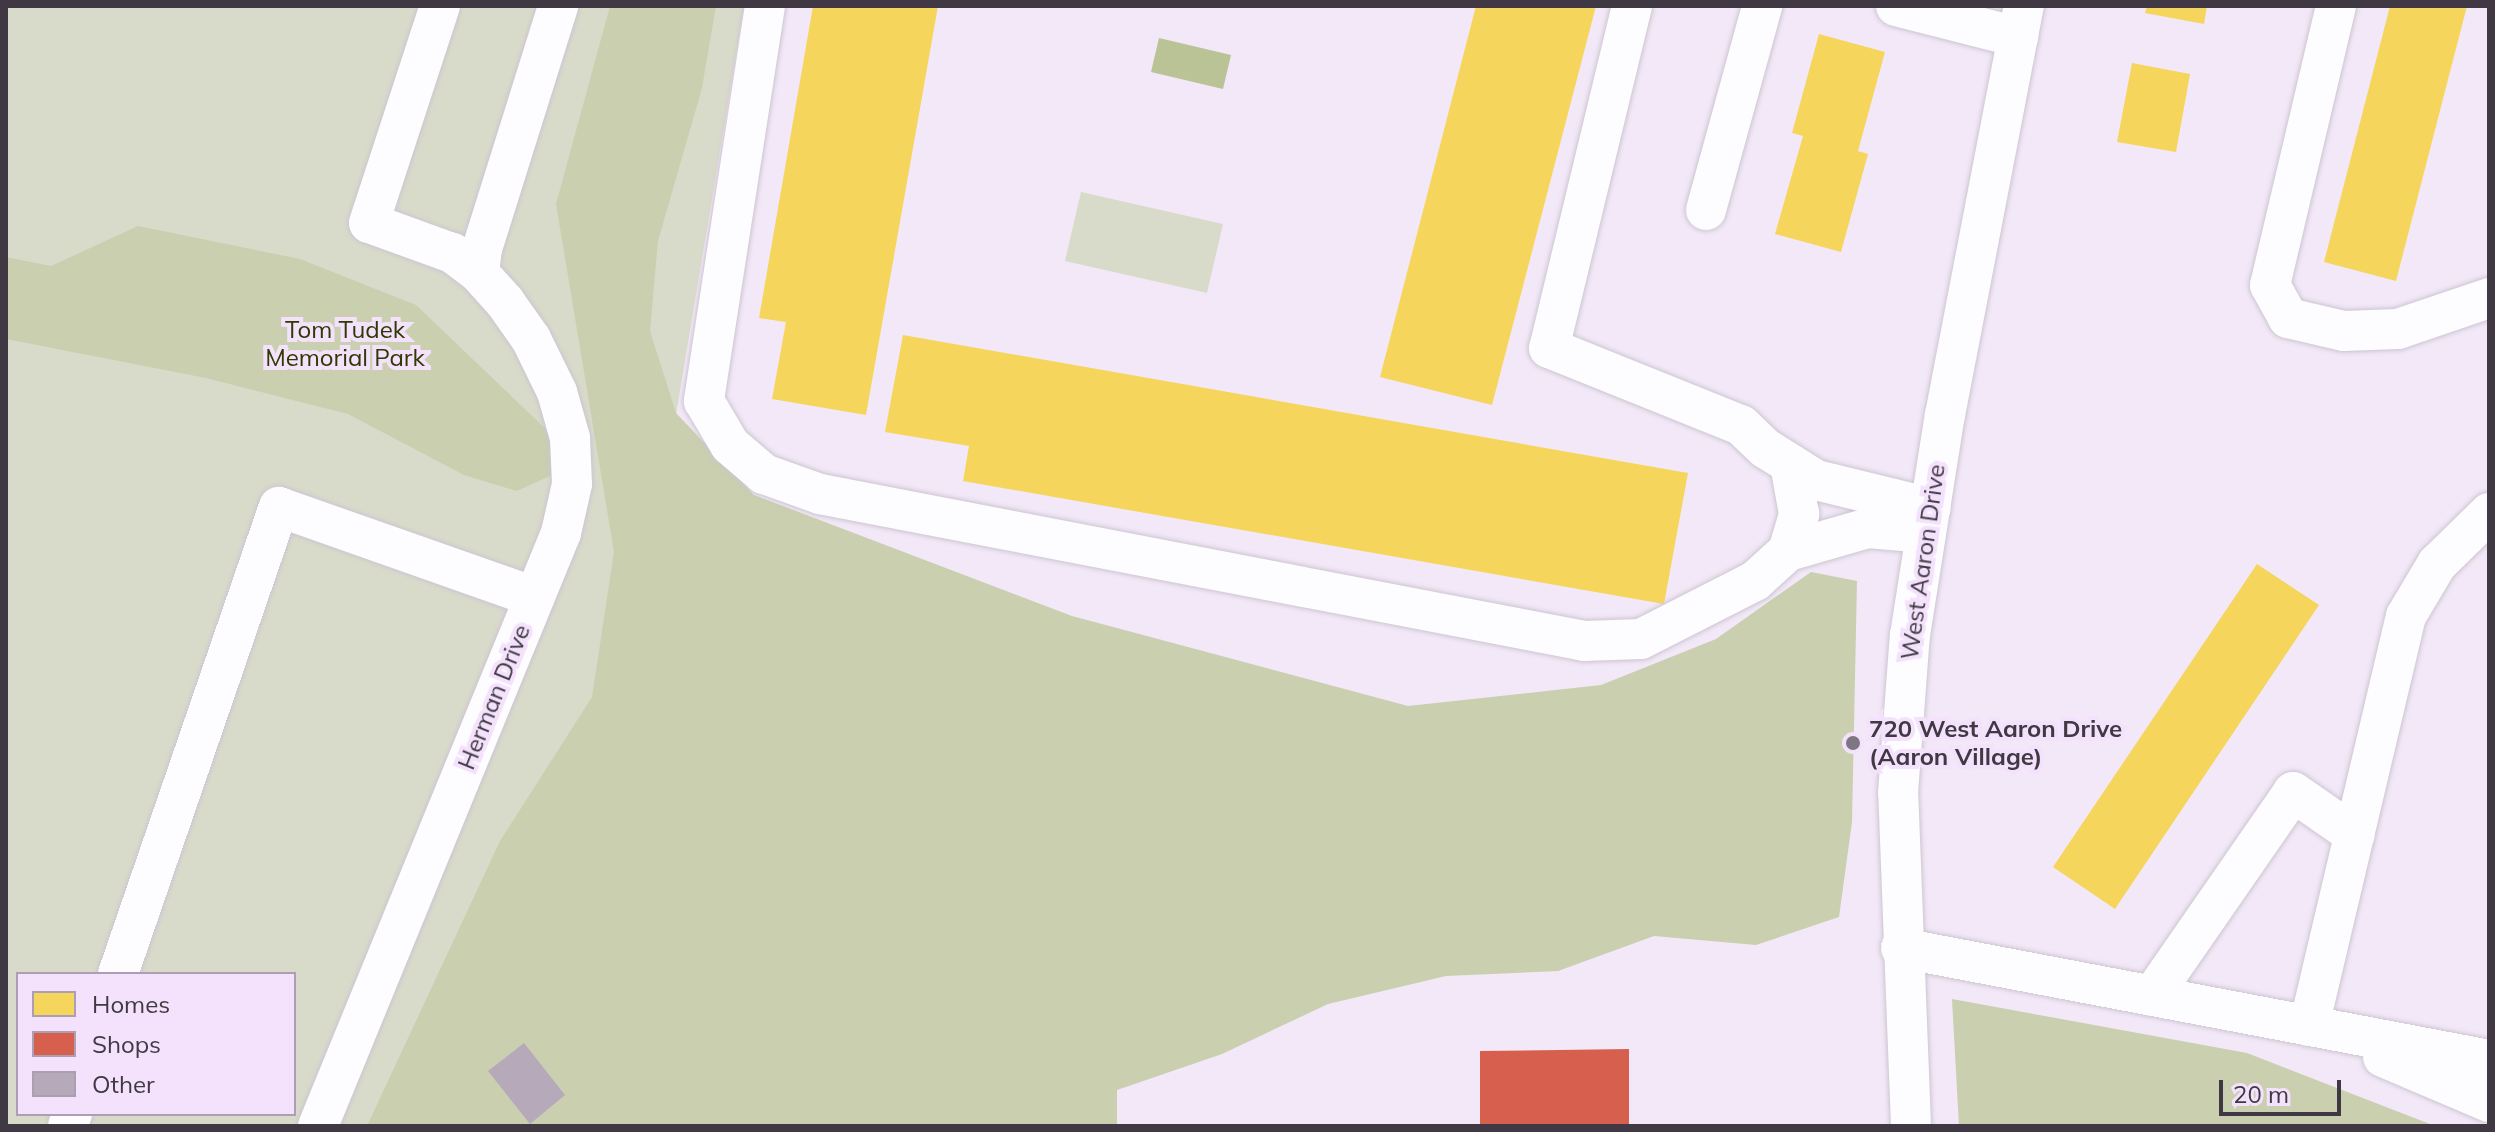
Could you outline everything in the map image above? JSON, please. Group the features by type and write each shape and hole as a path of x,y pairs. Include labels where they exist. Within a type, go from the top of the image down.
{"street":[{"name":"Herman Drive","path":"318,1126 561,533 572,484 570,438 557,392 531,339 479,273 452,253 369,223 440,6"},
{"path":"479,273 482,249 558,6"},
{"path":"765,6 704,401 730,445 764,474 820,494 1584,641 1641,639 1755,581 1788,551 1868,528 1928,520"},
{"path":"1632,6 1549,348 1741,425 1790,464 1816,480 1928,520"},
{"path":"1706,210 1762,6"},
{"path":"1896,6 2021,22"},
{"path":"2336,6 2270,285 2288,318 2344,331 2398,329 2489,298"},
{"name":"West Aaron Drive","path":"1911,1126 1901,948 1898,793 1910,635 1928,520 2021,22"},
{"path":"1788,551 1799,514 1790,464"},
{"path":"119,972 279,507 535,597"},
{"path":"2309,1026 2406,616 2437,564 2489,513"},
{"path":"2152,996 2293,792 2355,835"},
{"path":"1901,948 2489,1060"},
{"path":"2309,1026 2489,1102"}],"green space":[{"name":"Tom Tudek Memorial Park","path":"6,6 744,6 655,541 478,1126 6,1126"},
{"path":"610,6 716,6 702,88 658,241 650,331 676,413 754,495 1072,616 1408,706 1601,685 1716,639 1811,572 1857,581 1852,822 1839,917 1756,945 1654,936 1558,971 1446,976 1328,1004 1222,1054 1117,1090 1117,1126 367,1126 500,841 592,697 614,552 556,204"},
{"path":"1081,192 1223,224 1207,293 1065,261"},
{"path":"138,226 300,259 416,305 550,433 552,475 517,491 464,475 348,414 206,378 6,339 6,257 51,266"},
{"path":"1952,999 2247,1053 2435,1126 1959,1126"}],"shaded area":[{"path":"1159,38 1231,55 1223,89 1151,72"}],"building: Homes":[{"path":"813,6 938,6 866,415 772,399 786,322 759,318"},
{"path":"1476,6 1596,6 1492,405 1380,377"},
{"path":"2147,6 2207,6 2204,24 2145,13"},
{"path":"2390,6 2467,6 2396,281 2324,262"},
{"path":"1819,34 1885,52 1858,151 1868,154 1841,252 1775,234 1803,136 1792,133"},
{"path":"2132,63 2190,74 2176,152 2117,142"},
{"path":"903,335 1688,473 1664,604 963,481 969,446 885,432"},
{"path":"2257,564 2319,605 2115,909 2053,867"}],"building: Shops":[{"path":"1629,1049 1629,1126 1480,1126 1480,1051"}],"building: Other":[{"path":"524,1043 565,1095 530,1124 488,1071"}],"place":[{"name":"720 West Aaron Drive (Aaron Village)","path":"1853,743"}]}
